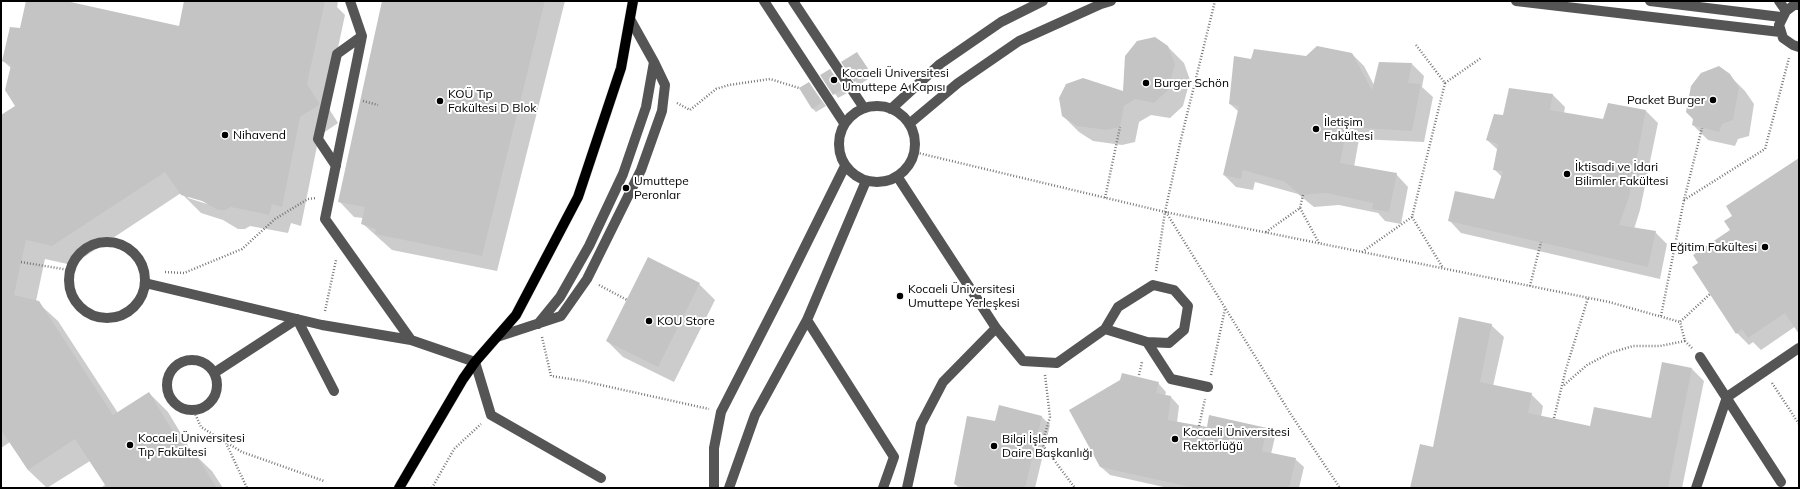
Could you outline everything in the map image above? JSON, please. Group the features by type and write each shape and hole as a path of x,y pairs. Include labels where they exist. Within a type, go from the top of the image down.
{"main road":[{"path":"399,488 463,379 475,362 516,315 578,198 621,68 633,1"}],"street":[{"path":"350,1 362,36 325,219 411,340"},
{"path":"764,1 844,123"},
{"path":"793,1 864,108"},
{"path":"891,109 946,60 1001,22 1043,1"},
{"path":"909,124 958,83 1019,41 1101,4 1111,1"},
{"path":"1516,1 1780,32"},
{"path":"1650,1 1783,14 1794,6 1799,5"},
{"path":"1779,1 1783,14 1780,32 1783,38 1796,46"},
{"path":"497,337 561,316 588,280 641,170 662,111 665,85 630,19"},
{"path":"336,166 318,139 336,54 362,36"},
{"path":"538,324 560,297 585,253 622,174 646,107 654,62"},
{"path":"880,107 891,109 909,124 914,137 914,152 911,162 903,173 879,183 866,181 845,166 840,155 840,132 844,123 864,108 880,107"},
{"path":"714,488 714,448 721,412 845,166"},
{"path":"897,176 996,328 1023,361 1057,363 1105,329 1118,307 1153,285 1174,290 1188,306 1184,330 1169,343 1147,342 1105,329"},
{"path":"729,488 754,415 807,320 866,181"},
{"path":"107,241 120,244 131,250 139,259 144,271 145,284 142,296 130,310 112,319 99,318 87,314 78,306 70,295 68,282 69,270 75,258 84,249 95,243 107,241"},
{"path":"145,284 322,325 411,340 475,362 491,415 601,478"},
{"path":"214,373 297,319"},
{"path":"297,319 334,391"},
{"path":"807,320 894,458 883,488"},
{"path":"907,488 921,424 943,382 996,328"},
{"path":"1147,342 1171,379 1208,387"},
{"path":"1696,488 1727,397 1799,348"},
{"path":"1700,356 1781,482"},
{"path":"190,360 202,362 214,373 216,389 213,397 201,408 193,409 184,408 171,399 167,383 169,376 179,364 190,360"}],"path":[{"path":"1153,285 1165,212 1196,72 1215,1"},
{"path":"1416,45 1445,83"},
{"path":"1684,200 1765,149 1796,46"},
{"path":"1362,252 1412,217 1445,83 1480,58"},
{"path":"664,97 690,110 716,89 729,85 770,78 798,88"},
{"path":"1105,198 1120,127"},
{"path":"1661,316 1684,200 1702,128"},
{"path":"914,152 1165,212 1588,298 1680,322"},
{"path":"144,271 184,273 242,249 275,219 308,199 330,195"},
{"path":"1266,233 1300,208 1303,195"},
{"path":"1300,208 1320,244"},
{"path":"1165,212 1290,413 1340,488"},
{"path":"1412,217 1443,269"},
{"path":"322,325 340,242"},
{"path":"1530,286 1541,242"},
{"path":"21,262 69,270"},
{"path":"588,280 627,300"},
{"path":"1680,322 1710,294"},
{"path":"1554,418 1564,385 1566,369 1588,298"},
{"path":"1199,426 1225,309"},
{"path":"1680,322 1685,341 1700,356"},
{"path":"538,324 550,376 584,381 721,412"},
{"path":"1564,385 1587,365 1610,353 1633,346 1660,346 1685,341"},
{"path":"1043,362 1050,417 1042,444 1075,488"},
{"path":"1764,371 1799,424"},
{"path":"193,409 201,427 242,452 324,481"},
{"path":"432,488 454,449 491,415"},
{"path":"226,442 247,488"}],"building":[{"path":"26,1 66,1 179,26 184,1 325,1 307,84 319,105 300,117 282,207 272,204 269,215 231,207 225,210 218,210 202,201 181,195 165,172 52,246 26,240 21,262 14,295 39,301 113,415 149,392 186,453 193,450 217,488 107,488 75,439 28,470 1,430 1,115 15,106 5,90 11,65 2,61 10,27 20,28"},
{"name":"KOÜ Tıp Fakültesi D Blok","path":"382,1 545,1 482,256 375,234 376,229 361,224 365,207 338,202"},
{"name":"Burger Schön","path":"1155,37 1168,46 1175,64 1168,90 1154,103 1135,99 1124,106 1120,127 1106,130 1077,126 1062,116 1059,98 1066,84 1083,78 1123,91 1125,56 1137,41"},
{"name":"İletişim Fakültesi","path":"1317,46 1352,53 1372,90 1379,62 1412,63 1408,83 1421,84 1412,131 1347,127 1340,163 1397,173 1389,212 1372,209 1373,203 1326,193 1300,195 1285,182 1243,170 1241,179 1223,175 1239,106 1229,104 1234,56 1251,59 1254,49 1306,56"},
{"path":"857,52 870,72 854,82 841,62"},
{"name":"Packet Burger","path":"1719,66 1730,74 1739,88 1733,120 1722,124 1719,132 1692,125 1693,119 1686,112 1691,86 1701,73"},
{"path":"830,69 843,89 833,95 820,75"},
{"path":"809,82 822,102 812,109 799,88"},
{"name":"İktisadi ve İdari Bilimler Fakültesi","path":"1509,88 1553,94 1550,110 1603,119 1608,103 1646,110 1629,197 1619,225 1656,231 1648,267 1448,221 1455,191 1494,199 1503,171 1493,170 1498,144 1486,140 1494,114 1503,115"},
{"name":"Eğitim Fakültesi","path":"1799,158 1799,334 1785,313 1748,338 1742,329 1736,334 1692,267 1698,263 1693,255 1730,230 1724,221 1732,216 1726,206"},
{"name":"KOU Store","path":"648,257 700,283 658,367 606,341"},
{"path":"1459,317 1492,324 1480,382 1532,393 1528,413 1590,426 1594,407 1651,418 1662,362 1692,368 1668,488 1410,488 1420,444 1433,447"},
{"name":"Kocaeli Üniversitesi Rektörlüğü","path":"1122,373 1159,382 1156,393 1171,396 1168,420 1207,427 1209,415 1267,428 1262,451 1296,458 1289,488 1195,488 1100,467 1069,410 1120,380"},
{"name":"Bilgi İşlem Daire Başkanlığı","path":"999,405 1042,416 1025,488 968,488 954,484 967,416 995,421"}],"place":[{"name":"Kocaeli Üniversitesi Umuttepe A Kapısı","path":"834,80"},
{"name":"Burger Schön","path":"1146,83"},
{"name":"Packet Burger","path":"1713,100"},
{"name":"KOÜ Tıp Fakültesi D Blok","path":"440,101"},
{"name":"İletişim Fakültesi","path":"1316,129"},
{"name":"Nihavend","path":"225,135"},
{"name":"İktisadi ve İdari Bilimler Fakültesi","path":"1567,174"},
{"name":"Umuttepe Peronlar","path":"626,188"},
{"name":"Eğitim Fakültesi","path":"1765,247"},
{"name":"Kocaeli Üniversitesi Umuttepe Yerleşkesi","path":"900,296"},
{"name":"KOU Store","path":"649,321"},
{"name":"Kocaeli Üniversitesi Rektörlüğü","path":"1175,439"},
{"name":"Kocaeli Üniversitesi Tıp Fakültesi","path":"130,445"},
{"name":"Bilgi İşlem Daire Başkanlığı","path":"994,446"}]}
